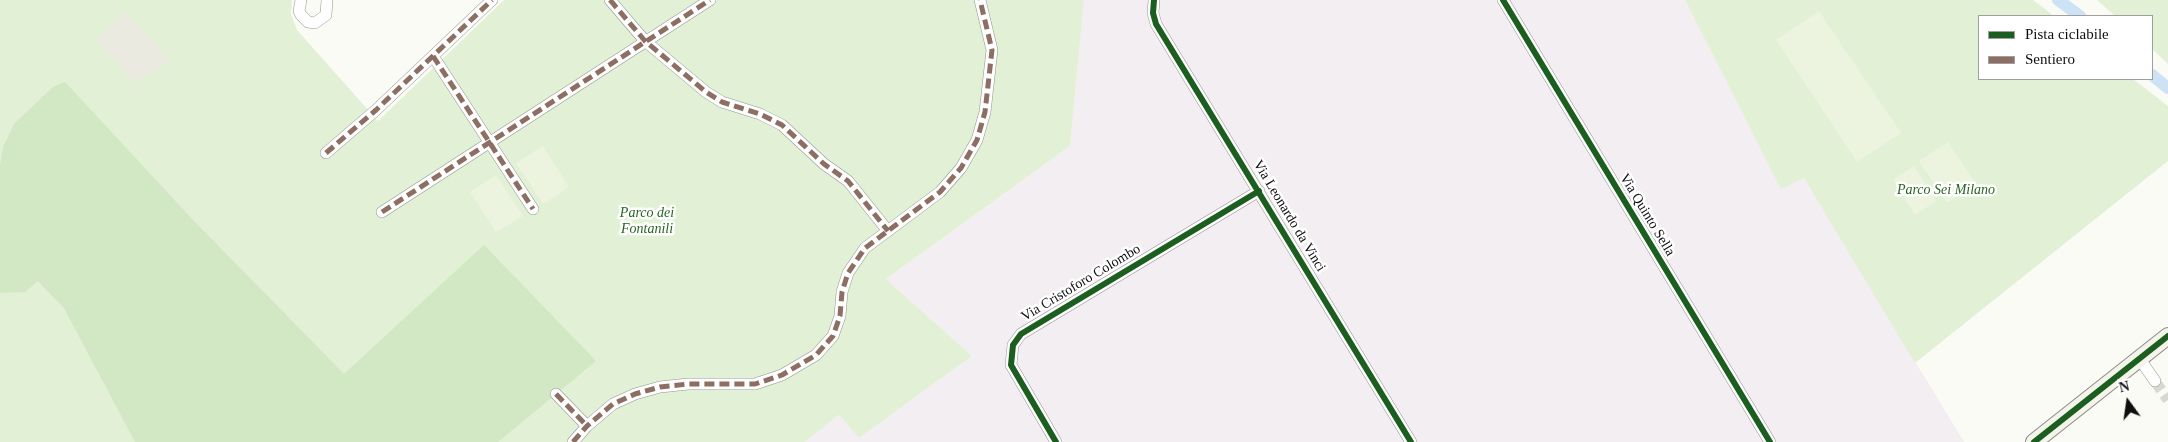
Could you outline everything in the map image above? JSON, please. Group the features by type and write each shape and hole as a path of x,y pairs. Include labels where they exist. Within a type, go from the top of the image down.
{"street":[{"path":"301,0 300,11 304,20 315,23 326,15 327,0"},
{"path":"326,154 492,0"},
{"path":"610,0 645,41 706,92 722,102 760,114 782,125 824,164 848,182 888,231"},
{"path":"382,212 710,0"},
{"path":"573,442 587,426 613,404 635,394 660,387 688,384 755,384 782,375 816,355 833,336 840,316 842,292 848,273 865,248 940,192 960,168 977,140 985,112 992,50 980,0"},
{"name":"Via Quinto Sella","path":"1503,0 1770,442"},
{"name":"Via Leonardo da Vinci","path":"1154,1 1156,24 1411,442"},
{"path":"433,56 533,209"},
{"name":"Via Cristoforo Colombo","path":"1056,442 1011,365 1013,344 1021,334 1259,191"},
{"path":"2034,442 2168,336"},
{"path":"2139,358 2155,381"},
{"path":"556,394 587,426"}],"shaded area":[{"path":"1084,0 1685,0 1781,188 1804,178 1964,442 805,442 839,415 859,438 972,356 886,279 1070,146"},
{"path":"125,12 171,60 135,83 96,41"}],"green space":[{"name":"Parco dei Fontanili","path":"0,0 292,0 291,14 297,30 378,121 504,0 1084,0 1070,146 886,279 972,356 859,438 839,415 805,442 0,442"},
{"name":"Parco Sei Milano","path":"1685,0 2033,0 2053,15 1978,15 1978,80 2134,80 2168,106 2168,161 1915,363 1804,178 1781,189"},
{"path":"2097,0 2168,0 2168,64 2153,50 2153,15 2114,15"},
{"path":"1819,11 1901,133 1857,162 1776,40"},
{"path":"65,82 192,219 344,374 484,245 596,361 498,442 135,442 64,308 38,281 25,292 0,293 0,166 3,147 14,124 53,87"},
{"path":"1948,142 1976,184 1947,203 1919,161"},
{"path":"543,146 569,187 543,204 516,163"},
{"path":"1914,166 1936,201 1915,215 1893,180"},
{"path":"496,175 523,216 496,232 470,192"}],"waterway":[{"path":"2058,0 2079,15"},
{"path":"2153,76 2168,88"}],"tunnel":[{"path":"2155,381 2168,400"}],"marked path":[{"path":"326,153 376,110 492,0"},
{"path":"610,0 645,41 706,92 722,102 760,114 782,125 824,164 848,181 888,231"},
{"path":"382,212 710,0"},
{"path":"573,442 587,426 613,404 635,394 660,387 688,384 755,384 782,375 816,355 833,336 840,316 842,292 848,273 865,248 940,192 961,168 977,140 985,112 992,50 980,0"},
{"path":"433,56 533,209"},
{"path":"556,394 587,426"}],"cycle path":[{"path":"1154,0 1153,13 1156,24 1411,442"},
{"path":"1503,0 1770,442"},
{"path":"1056,442 1011,365 1013,345 1021,334 1259,191"},
{"path":"2034,442 2168,336"}]}
